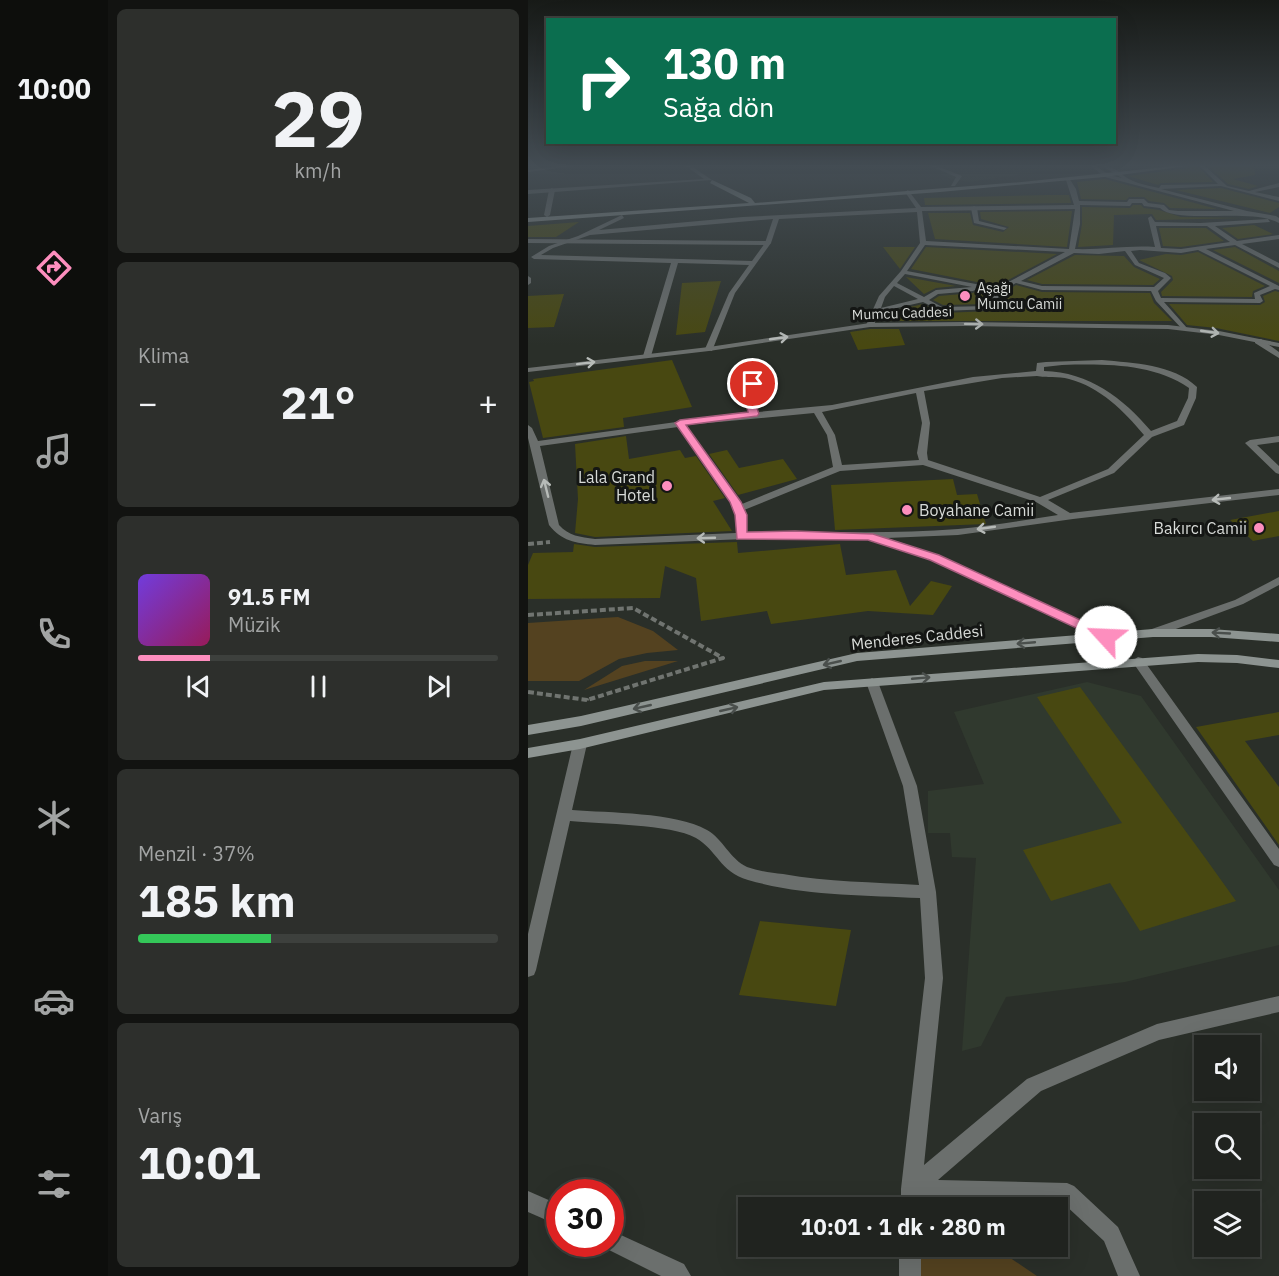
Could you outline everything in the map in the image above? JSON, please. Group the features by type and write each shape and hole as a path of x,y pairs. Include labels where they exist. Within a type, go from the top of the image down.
{"main road":[{"name":"Menderes Caddesi","path":"528,730 581,721 857,657 1153,633 1210,633 1279,638"},
{"path":"528,753 580,744 824,686 1138,661 1237,659 1279,664"}],"street":[{"path":"528,261 604,226"},
{"path":"588,233 676,226"},
{"path":"709,349 732,293 768,243 774,226"},
{"path":"870,325 882,296 903,272 923,243 921,226"},
{"path":"993,226 1004,228"},
{"path":"1072,251 1077,226"},
{"path":"1153,226 1158,249"},
{"path":"1210,226 1237,244 1279,266"},
{"path":"923,243 1099,252 1127,249 1181,251 1279,237"},
{"path":"528,241 768,243"},
{"path":"1127,249 1137,264 1168,278 1154,290 1158,300 1183,328"},
{"path":"1200,249 1276,288"},
{"path":"903,272 998,290 1072,251"},
{"path":"535,257 753,263"},
{"path":"647,356 675,261"},
{"path":"528,278 528,283"},
{"path":"1015,281 1042,288 1072,286 1157,289"},
{"path":"893,283 941,309 991,308 998,290"},
{"path":"876,311 924,300 936,292 986,288"},
{"path":"1158,300 1260,301 1256,294 1276,288"},
{"name":"Mumcu Caddesi","path":"528,370 709,349 870,325 965,324 1183,328 1279,345"},
{"path":"1258,341 1279,356"},
{"path":"1040,375 1040,365 1084,363 1167,372 1187,381 1193,387 1192,398 1180,423 1149,435 1110,471 1040,500"},
{"path":"535,444 754,414 817,410 979,379 1058,374 1089,384 1116,401 1138,421 1149,435"},
{"path":"754,414 747,393 756,376"},
{"path":"921,391 926,423 922,453 924,462"},
{"path":"817,410 831,435 838,468"},
{"path":"680,423 739,509 741,536"},
{"path":"528,428 535,444 554,525 559,532 572,540 595,542 795,534 869,536 958,532 1068,516 1279,492"},
{"path":"1279,439 1250,443 1279,471"},
{"path":"739,509 838,468 924,462 1040,500 1068,516"},
{"path":"869,536 934,557 1106,637"},
{"path":"1153,633 1239,602 1279,580"},
{"path":"1138,661 1279,861"},
{"path":"872,682 910,786 928,892 934,978 911,1197"},
{"path":"528,970 580,744"},
{"path":"564,815 680,827 701,834 729,864 747,874 804,884 928,892"},
{"path":"912,1197 1034,1085 1157,1032 1279,1004"},
{"path":"937,1197 1067,1192 1111,1234 1129,1276"},
{"path":"528,1201 546,1209"},
{"path":"624,1247 676,1275"},
{"path":"910,1257 910,1276"}],"path":[{"path":"528,615 633,608 723,658 587,700"}],"shaded area":[{"path":"618,617 653,631 678,650 619,659 579,681 528,681 528,623"},
{"path":"645,661 678,661 584,690 622,666"},
{"path":"1087,682 1141,696 1279,890 1279,945 1125,982 1006,997 981,1046 962,1051 976,858 952,857 950,833 928,833 928,791 984,784 954,712"},
{"path":"910,1257 1009,1257 1037,1276 910,1276"}],"building":[{"path":"528,226 574,226 556,237 528,237"},
{"path":"931,226 975,226 1003,232 1009,227 1004,226 1070,226 1067,247 935,239"},
{"path":"1082,226 1114,226 1113,245 1078,247"},
{"path":"1255,226 1273,234 1238,239 1222,228"},
{"path":"1159,228 1206,228 1224,241 1181,247 1163,246"},
{"path":"883,247 915,247 900,269"},
{"path":"926,247 1057,254 997,286 911,269"},
{"path":"1235,247 1279,271 1279,283 1213,250"},
{"path":"1198,252 1265,286 1253,291 1252,297 1162,296 1161,292 1173,280 1172,276 1139,260 1166,254 1181,255"},
{"path":"1075,255 1124,256 1134,267 1160,279 1153,285 1042,284 1027,280"},
{"path":"906,277 956,286 936,288 924,294"},
{"path":"721,281 705,332 676,335 682,283"},
{"path":"1016,285 1042,292 1150,293 1154,303 1172,321 879,321 881,314 923,304 941,313 993,311 1003,293"},
{"path":"977,290 991,293 986,304 943,305 933,300 939,296 973,293"},
{"path":"1275,291 1279,292 1279,341 1216,328 1187,325 1169,304 1260,305 1265,302 1263,296"},
{"path":"564,294 554,327 528,328 528,296"},
{"path":"899,329 905,345 858,350 850,332"},
{"path":"672,360 692,407 623,418 624,427 543,438 529,382 534,381 533,379"},
{"path":"626,436 629,459 680,450 685,458 696,456 725,498 713,501 732,531 595,537 575,533 578,499 575,444"},
{"path":"727,450 739,468 783,459 797,479 738,495 709,454"},
{"name":"Boyahane Camii","path":"953,479 957,495 977,494 986,524 835,530 831,485"},
{"name":"Bakırcı Camii","path":"1279,511 1279,536 1253,541 1230,520"},
{"path":"737,542 738,553 840,544 846,575 896,570 910,606 931,581 952,586 933,615 868,611 771,624 767,611 701,621 696,578 665,566 660,598 528,599 528,565 533,553 573,552 574,544 595,547"},
{"path":"1080,687 1236,901 1140,931 1110,883 1051,901 1023,850 1122,823 1037,697"},
{"path":"1279,712 1279,735 1245,741 1279,787 1279,845 1196,727"},
{"path":"760,921 851,930 836,1006 739,995"}],"place":[{"name":"Aşağı Mumcu Camii","path":"965,296"},
{"name":"Lala Grand Hotel","path":"667,486"},
{"name":"Boyahane Camii","path":"907,510"},
{"name":"Bakırcı Camii","path":"1259,528"}],"route":[{"path":"753,384 747,393 754,414 680,423 736,502 741,515 741,536 795,534 869,536 934,557 1106,637"}]}
